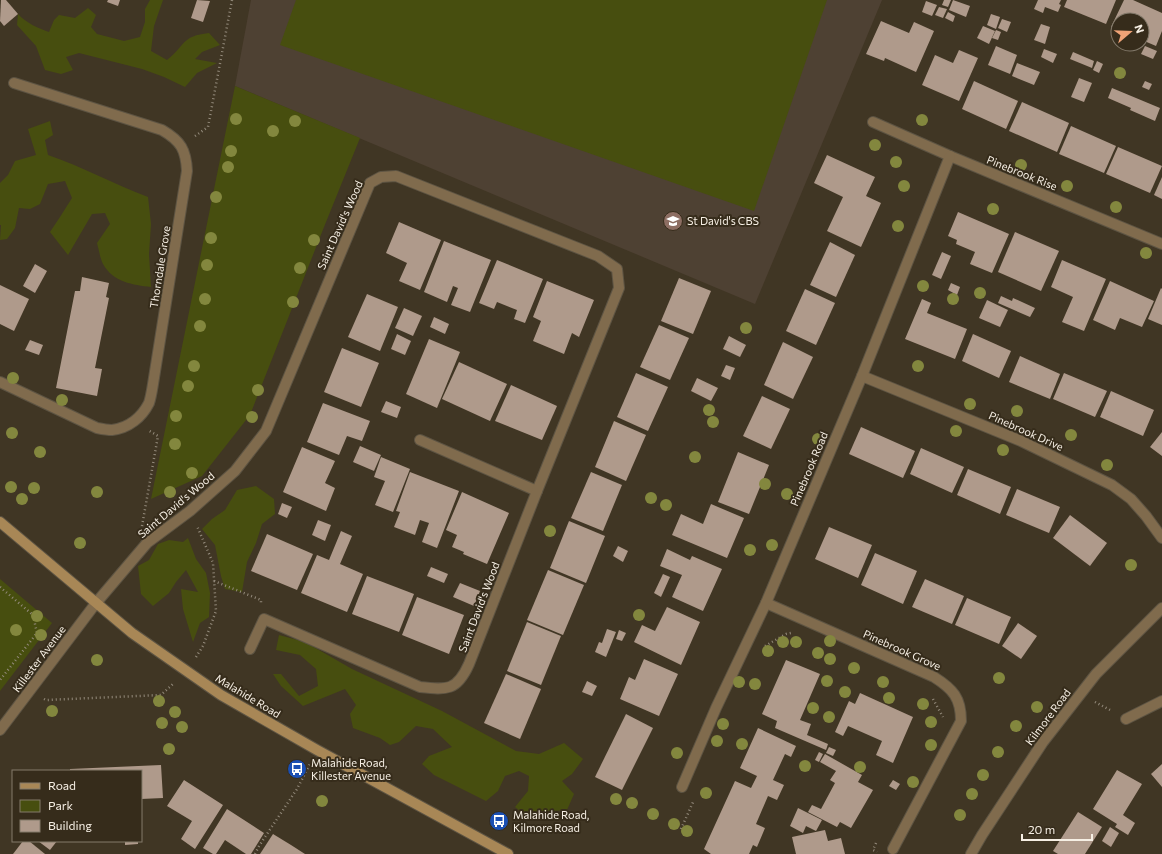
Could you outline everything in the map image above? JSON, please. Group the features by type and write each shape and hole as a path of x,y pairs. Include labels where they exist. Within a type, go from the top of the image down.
{"main road":[{"name":"Malahide Road","path":"0,522 132,633 221,695 317,750 508,854"}],"street":[{"path":"14,83 162,130 173,137 182,146"},
{"name":"Pinebrook Rise","path":"873,122 950,156 1162,244"},
{"name":"Thorndale Grove","path":"0,382 97,428 112,430 126,426 134,422 144,411 150,401 187,172 187,158 182,146"},
{"name":"Pinebrook Road","path":"682,787 716,708 766,603 862,376 950,156"},
{"name":"Saint David's Wood","path":"96,603 147,543 190,511 235,471 266,431 370,183 381,177 396,176 598,256 618,269 619,288 469,664 464,676 456,685 444,689 420,687 264,619"},
{"name":"Pinebrook Drive","path":"862,376 1021,441 1112,485 1131,499 1162,538"},
{"path":"420,440 537,491"},
{"name":"Killester Avenue","path":"0,730 96,603"},
{"name":"Pinebrook Grove","path":"766,603 934,677 948,686 958,700 961,710 961,721 893,849"},
{"name":"Kilmore Road","path":"971,854 1043,742 1080,694 1096,674 1162,608"},
{"path":"250,649 264,619"},
{"path":"1126,719 1162,701"}],"path":[{"path":"182,146 208,127 232,0"},
{"path":"134,422 158,436 141,530 147,543"},
{"path":"214,581 260,600 264,619"},
{"path":"0,587 33,615 37,633 0,680"},
{"path":"763,647 786,634 792,633"},
{"path":"1080,694 1126,719"},
{"path":"932,696 943,718 942,723"},
{"path":"255,854 258,846 297,789 317,750"},
{"path":"681,829 697,793"},
{"path":"878,839 873,850 880,854"}],"shaded area":[{"name":"St David's CBS","path":"251,0 882,0 755,304 235,86"}],"green space":[{"path":"150,0 163,0 154,26 151,51 167,60 188,39 200,34 209,33 220,45 202,52 195,59 217,63 197,73 185,87 142,69 79,53 66,57 73,70 61,74 45,70 36,46 17,25 18,14 28,23 49,32 54,20 59,15 75,18 88,8 96,15 91,27 97,34 124,41 140,37 145,22 145,9"},
{"path":"296,0 827,0 754,211 280,45"},
{"path":"235,86 360,138 250,415 202,476 151,499"},
{"path":"50,121 53,135 45,140 48,155 148,197 151,224 149,254 151,287 124,282 112,275 103,264 97,243 110,224 105,213 92,214 68,255 50,232 72,198 65,181 48,184 40,204 30,209 19,208 15,228 7,239 0,240 0,183 8,175 15,161 36,155 28,129"},
{"path":"256,486 274,499 275,514 262,524 256,543 247,562 242,592 225,589 215,545 202,529 212,519 225,510 237,490"},
{"path":"188,538 196,559 206,573 210,593 209,617 200,623 193,642 183,609 181,589 198,592 186,570 169,593 153,606 141,594 138,566 149,560 158,544 169,540 183,542"},
{"path":"0,579 52,623 0,691"},
{"path":"279,635 305,642 352,669 442,711 516,751 539,754 564,743 583,759 572,774 562,781 574,794 567,810 535,812 525,815 515,807 528,791 529,776 519,771 505,776 498,791 486,801 434,775 422,764 429,756 452,747 433,729 416,726 399,742 390,745 380,738 353,728 350,714 356,705 345,689 303,706 281,686 273,674 281,674 299,696 318,686 316,669 300,655 276,650"}],"building":[{"path":"1,0 6,0 18,14 4,26 0,21"},
{"path":"108,0 120,0 118,6 107,2"},
{"path":"197,0 210,1 203,22 191,18"},
{"path":"944,0 951,0 948,7 942,5"},
{"path":"953,0 970,6 966,17 949,10"},
{"path":"1038,0 1061,0 1059,4 1061,5 1058,12 1045,7 1043,13 1034,9"},
{"path":"1067,0 1116,0 1106,24 1064,7"},
{"path":"1124,0 1133,0 1162,13 1162,31 1156,46 1150,43 1150,12 1118,12"},
{"path":"926,1 937,5 932,16 922,12"},
{"path":"939,7 947,9 943,18 935,15"},
{"path":"948,12 955,16 953,22 945,18"},
{"path":"991,14 1000,17 996,29 987,25"},
{"path":"1002,19 1011,22 1007,32 998,28"},
{"path":"881,21 909,33 914,22 934,31 916,72 885,58 884,61 866,54"},
{"path":"1041,24 1050,27 1045,44 1034,40"},
{"path":"983,26 995,31 989,44 977,38"},
{"path":"996,30 1001,32 998,40 992,38"},
{"path":"996,46 1017,55 1010,74 988,65"},
{"path":"1150,48 1157,51 1153,59 1141,54 1142,52 1150,52"},
{"path":"1044,49 1057,54 1053,63 1041,57"},
{"path":"959,50 978,58 959,101 922,85 935,55 953,63"},
{"path":"1073,52 1094,61 1092,68 1070,59"},
{"path":"1097,61 1103,64 1099,73 1093,70"},
{"path":"1017,63 1040,72 1034,85 1012,76"},
{"path":"1079,78 1092,83 1084,102 1071,97"},
{"path":"974,81 1018,101 1006,129 962,109"},
{"path":"1145,81 1152,84 1149,90 1142,87"},
{"path":"1112,88 1160,108 1155,121 1108,98"},
{"path":"1022,102 1069,123 1057,152 1009,131"},
{"path":"1071,126 1116,146 1104,173 1059,154"},
{"path":"1118,147 1162,166 1150,193 1106,174"},
{"path":"827,155 875,177 866,196 881,203 861,247 827,231 843,197 814,183"},
{"path":"1162,177 1162,199 1154,195"},
{"path":"958,212 1009,234 992,273 970,264 975,252 956,244 957,240 948,236"},
{"path":"399,222 441,240 420,290 399,281 407,263 386,253"},
{"path":"1015,232 1059,251 1041,291 998,272"},
{"path":"444,241 491,260 470,312 451,305 458,288 453,286 447,302 424,292"},
{"path":"830,242 855,255 836,297 810,285"},
{"path":"942,252 951,256 941,279 932,275"},
{"path":"497,260 543,279 525,323 514,319 517,310 497,302 494,309 479,303"},
{"path":"1062,260 1106,279 1084,331 1062,322 1073,297 1051,287"},
{"path":"35,264 47,271 35,293 23,286"},
{"path":"82,277 109,283 106,297 109,298 95,368 102,369 97,396 56,388 75,291 80,291"},
{"path":"679,278 711,291 693,334 661,321"},
{"path":"547,281 594,300 579,337 572,333 564,354 533,341 541,321 533,317"},
{"path":"1110,281 1154,301 1142,327 1120,318 1115,330 1093,320"},
{"path":"951,283 960,287 957,295 948,290"},
{"path":"0,285 29,299 14,331 0,324"},
{"path":"1161,288 1162,289 1162,325 1148,319"},
{"path":"805,289 835,303 816,345 786,331"},
{"path":"367,294 398,307 380,351 348,337"},
{"path":"1001,296 1012,301 1013,298 1035,308 1030,317 998,303"},
{"path":"922,299 931,303 927,313 967,329 955,359 905,339"},
{"path":"987,300 1008,310 1000,327 979,318"},
{"path":"404,308 422,316 413,336 395,328"},
{"path":"434,317 449,324 445,334 430,327"},
{"path":"659,325 689,338 670,380 640,367"},
{"path":"397,334 411,341 405,355 391,349"},
{"path":"973,334 1011,351 999,378 962,361"},
{"path":"729,336 746,345 740,357 723,349"},
{"path":"429,339 460,352 437,408 406,394"},
{"path":"30,340 43,345 39,355 25,350"},
{"path":"783,342 813,357 793,399 764,385"},
{"path":"342,348 379,363 361,407 324,392"},
{"path":"1020,356 1060,374 1050,399 1009,382"},
{"path":"459,362 507,384 490,421 442,399"},
{"path":"726,365 735,368 730,380 721,376"},
{"path":"636,373 668,387 648,431 617,417"},
{"path":"1064,373 1107,391 1095,417 1053,399"},
{"path":"697,378 718,388 711,401 691,391"},
{"path":"511,385 557,406 542,440 495,421"},
{"path":"1111,391 1154,410 1143,436 1100,417"},
{"path":"762,396 790,409 771,449 743,436"},
{"path":"386,401 401,407 397,418 381,412"},
{"path":"323,403 370,421 362,441 347,436 339,455 307,442"},
{"path":"614,421 646,435 626,481 595,467"},
{"path":"861,427 915,451 903,478 849,454"},
{"path":"1162,432 1162,456 1150,447"},
{"path":"360,446 381,455 374,471 353,462"},
{"path":"302,447 335,461 325,483 335,488 326,511 283,492"},
{"path":"921,448 964,467 952,493 910,474"},
{"path":"738,452 769,465 749,514 718,502"},
{"path":"381,457 410,469 393,512 375,505 385,481 374,477"},
{"path":"968,469 1011,487 1000,514 957,495"},
{"path":"410,472 459,491 437,548 422,542 429,523 420,520 415,535 394,527 400,512 396,511"},
{"path":"591,472 622,485 603,531 571,518"},
{"path":"1017,489 1060,507 1049,533 1006,515"},
{"path":"462,492 509,513 487,564 463,554 464,552 452,547 457,535 446,530"},
{"path":"282,503 292,507 287,518 278,514"},
{"path":"711,504 744,518 727,558 672,535 681,514 703,524"},
{"path":"1070,515 1107,543 1090,566 1053,538"},
{"path":"318,520 331,525 325,541 312,535"},
{"path":"569,521 605,536 586,583 550,568"},
{"path":"829,527 872,545 858,578 815,559"},
{"path":"341,531 352,536 340,564 363,574 347,612 301,593 317,555 329,560"},
{"path":"267,534 313,554 297,590 251,571"},
{"path":"618,546 628,551 623,562 613,556"},
{"path":"667,549 690,560 692,556 722,569 703,611 672,597 682,575 660,566"},
{"path":"875,553 917,571 903,604 861,585"},
{"path":"431,567 448,574 444,583 427,576"},
{"path":"548,570 584,585 563,635 527,620"},
{"path":"663,574 670,577 661,597 654,593"},
{"path":"367,576 414,594 399,632 352,614"},
{"path":"925,579 964,596 952,624 912,607"},
{"path":"460,583 480,591 474,606 453,597"},
{"path":"417,597 464,615 449,654 402,635"},
{"path":"967,598 1011,617 999,644 955,625"},
{"path":"667,607 700,622 681,665 634,642 642,625 655,631"},
{"path":"527,622 561,636 541,685 507,671"},
{"path":"1018,623 1037,636 1021,659 1002,646"},
{"path":"607,629 616,632 606,657 595,652 599,642 602,643"},
{"path":"619,630 626,633 622,641 616,639"},
{"path":"644,659 678,674 659,716 620,699 629,677 635,680"},
{"path":"786,660 820,674 800,720 811,724 807,735 828,744 826,750 775,728 777,721 762,714"},
{"path":"506,674 541,689 520,739 484,723"},
{"path":"587,681 597,686 592,696 582,692"},
{"path":"860,693 913,717 893,763 876,755 882,741 848,726 843,736 835,732 849,701 855,704"},
{"path":"626,714 653,728 622,790 595,777"},
{"path":"758,728 796,746 791,757 785,754 773,780 784,785 777,800 768,796 756,824 765,828 757,847 753,845 749,854 711,854 704,849 735,781 751,788 757,776 740,768"},
{"path":"829,747 836,750 833,756 826,753"},
{"path":"819,752 823,754 819,762 815,760"},
{"path":"825,754 862,775 858,782 873,790 851,828 840,822 837,827 808,812 812,805 821,809 835,783 830,780 836,771 820,762"},
{"path":"1162,764 1162,787 1151,774"},
{"path":"161,765 163,798 142,799 142,770 70,769"},
{"path":"1117,770 1142,784 1123,815 1135,823 1128,835 1115,827 1117,824 1093,809"},
{"path":"184,780 223,805 195,849 181,839 192,821 167,806"},
{"path":"893,780 900,784 896,790 889,786"},
{"path":"798,808 822,820 816,831 806,826 803,833 790,826"},
{"path":"227,809 264,833 251,854 246,854 225,840 216,854 213,854 203,848"},
{"path":"1078,812 1102,827 1085,854 1058,854 1053,851"},
{"path":"1110,827 1119,833 1111,847 1102,841"},
{"path":"825,830 828,841 841,838 845,854 796,854 792,837"},
{"path":"273,834 291,845 305,854 260,854"},
{"path":"22,842 30,842 45,854 13,854"},
{"path":"39,842 56,842 50,850"},
{"path":"125,842 138,842 138,844 125,845"}],"place":[{"name":"St David's CBS","path":"673,221"},
{"name":"Malahide Road, Killester Avenue","path":"297,769"},
{"name":"Malahide Road, Kilmore Road","path":"499,821"}]}
